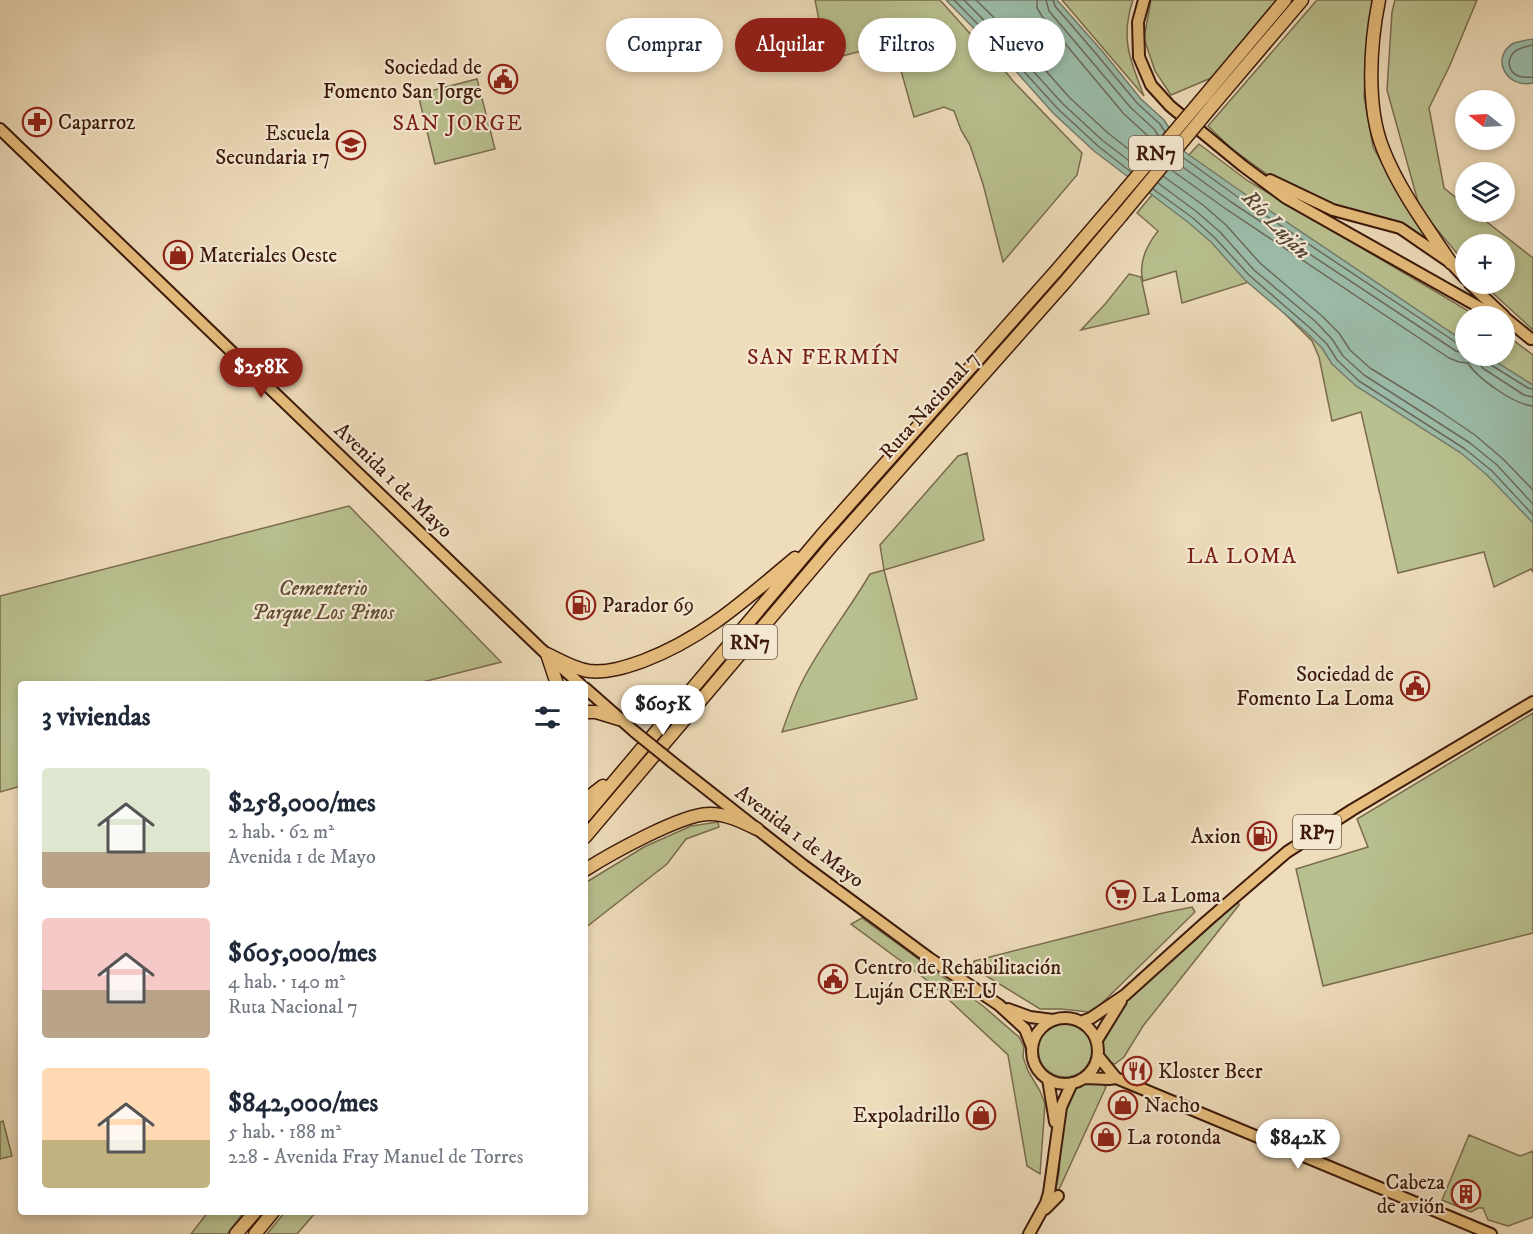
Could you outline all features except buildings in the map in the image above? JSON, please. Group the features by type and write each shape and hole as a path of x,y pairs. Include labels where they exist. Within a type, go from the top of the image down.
{"highway":[{"name":"Ruta Nacional 7","path":"588,833 834,543 1120,216 1285,0"},
{"name":"Ruta Nacional 7","path":"588,812 821,536 1110,208 1302,0"},
{"path":"1379,0 1373,46 1372,81 1378,132 1390,164 1417,213 1451,264"},
{"path":"547,654 577,668 597,672 620,668 649,658 688,640 723,618 821,536"},
{"path":"547,654 556,681"},
{"path":"588,712 619,719"},
{"path":"588,798 623,771"},
{"path":"588,868 636,842 698,815 720,815 757,829"},
{"path":"237,1234 253,1215"},
{"path":"255,1234 271,1215"}],"main road":[{"path":"1144,0 1138,22 1139,57 1151,85 1178,113 1286,198 1477,306"},
{"name":"Avenida 1 de Mayo","path":"0,129 577,681"},
{"path":"1243,166 1332,210 1400,228 1455,268"},
{"path":"1480,294 1493,306"},
{"path":"1515,326 1532,340"},
{"path":"1515,329 1532,340"},
{"name":"Avenida 1 de Mayo","path":"588,691 619,719 757,829 921,952 999,1005 1025,1029 1032,1047"},
{"name":"RP7","path":"1081,1022 1125,995 1206,921 1287,852 1352,810 1533,702"},
{"name":"RP7","path":"1097,1040 1125,995"},
{"name":"Avenida 1 de Mayo","path":"999,1005 1021,1014 1053,1020"},
{"path":"1084,1078 1098,1056 1097,1040 1089,1028 1081,1022 1062,1018 1053,1020 1039,1031 1032,1047 1037,1069 1048,1080 1064,1084 1084,1078 1116,1078"},
{"path":"1098,1056 1116,1078 1491,1234"},
{"path":"1048,1080 1057,1131"},
{"path":"1029,1234 1049,1193 1061,1107 1072,1083"},
{"path":"1040,1214 1058,1196"}],"green space":[{"path":"815,0 940,0 968,31 968,72 1006,72 1082,153 1077,175 1003,262 983,184 970,145 954,111 944,107 914,117 901,72 956,72 956,18 858,18 858,52 846,55 846,18 819,18"},
{"path":"1062,0 1133,0 1127,26 1128,49 1144,96"},
{"path":"1151,0 1281,0 1211,78 1171,95 1155,71 1144,38"},
{"path":"1317,0 1374,0 1368,26 1364,96 1373,147 1432,246 1408,230 1318,200 1271,177 1232,149 1208,126"},
{"path":"1395,0 1477,0 1429,108 1444,188 1455,197 1455,222 1487,222 1502,234 1455,234 1455,251 1420,209 1387,90 1392,12"},
{"name":"SAN JORGE","path":"477,79 495,149 435,164 418,94"},
{"path":"1199,144 1248,181 1460,306 1455,306 1455,366 1515,366 1515,342 1533,355 1533,436 1187,157"},
{"path":"1161,184 1533,486 1533,572 1531,569 1494,587 1484,552 1398,573 1361,412 1332,421 1319,357 1312,341 1252,281 1182,303 1176,271 1143,281 1144,255 1158,231 1137,213"},
{"path":"1515,244 1533,258 1533,330 1515,313 1515,306 1507,306 1494,294 1515,294"},
{"path":"1129,274 1141,277 1149,314 1081,330 1106,303"},
{"path":"967,453 984,540 884,570 880,545 958,456"},
{"name":"Cementerio Parque Los Pinos","path":"349,506 501,662 427,681 18,681 18,787 0,792 0,596"},
{"path":"884,570 917,699 782,732 791,706 810,666 870,574"},
{"path":"1533,713 1533,933 1323,986 1296,869 1368,847 1357,819"},
{"path":"718,822 719,827 686,839 667,864 588,926 588,881 644,847 691,826"},
{"path":"1238,902 1239,905 1143,1026 1124,1057 1115,1064 1106,1059 1103,1043 1106,1034 1110,1024 1127,1001"},
{"path":"1192,907 1195,912 1099,1006 1089,1012 1040,1009 975,969 974,961"},
{"path":"862,918 983,1006 1019,1037 1024,1047 1023,1057 1028,1071 1045,1104 1040,1174 1027,1166 1008,1055 932,984 851,924"},
{"path":"1065,1023 1075,1025 1084,1031 1090,1040 1092,1050 1090,1060 1084,1069 1075,1075 1065,1077 1055,1075 1046,1069 1040,1060 1038,1050 1040,1040 1046,1031 1055,1025"},
{"path":"1088,1082 1101,1083 1106,1087 1056,1196 1054,1193 1059,1171 1063,1117 1075,1087"},
{"path":"3,1121 12,1156 0,1159 0,1122"},
{"path":"1469,1135 1520,1156 1533,1151 1533,1217 1508,1226 1488,1220 1483,1208 1471,1212 1442,1200"},
{"path":"206,1215 242,1215 227,1234 191,1234"},
{"path":"283,1215 313,1215 297,1234 267,1234"}],"water":[{"name":"Río Luján","path":"946,0 1057,0 1141,99 1164,120 1185,152 1455,335 1455,366 1503,366 1533,385 1533,523 1487,475 1461,453 1356,386 1332,364 1322,348 1306,332 1245,280 1211,242 1094,151 1053,113 1017,72 1065,72 1065,18 968,18 968,22"},
{"path":"1533,39 1533,83 1523,84 1508,76 1502,63 1503,56 1514,43"}],"place":[{"name":"Sociedad de Fomento San Jorge","path":"503,79"},
{"name":"Caparroz","path":"37,122"},
{"name":"Escuela Secundaria 17","path":"351,145"},
{"name":"Materiales Oeste","path":"178,255"},
{"name":"Parador 69","path":"581,605"},
{"name":"Sociedad de Fomento La Loma","path":"1415,686"},
{"name":"Axion","path":"1262,836"},
{"name":"La Loma","path":"1121,895"},
{"name":"Centro de Rehabilitación Luján CERELU","path":"833,979"},
{"name":"Kloster Beer","path":"1137,1071"},
{"name":"Nacho","path":"1123,1105"},
{"name":"Expoladrillo","path":"981,1115"},
{"name":"La rotonda","path":"1106,1137"},
{"name":"Cabeza de avión","path":"1466,1194"}],"district":[{"name":"SAN JORGE","path":"458,122"},
{"name":"SAN FERMÍN","path":"824,356"},
{"name":"LA LOMA","path":"1242,555"}]}
